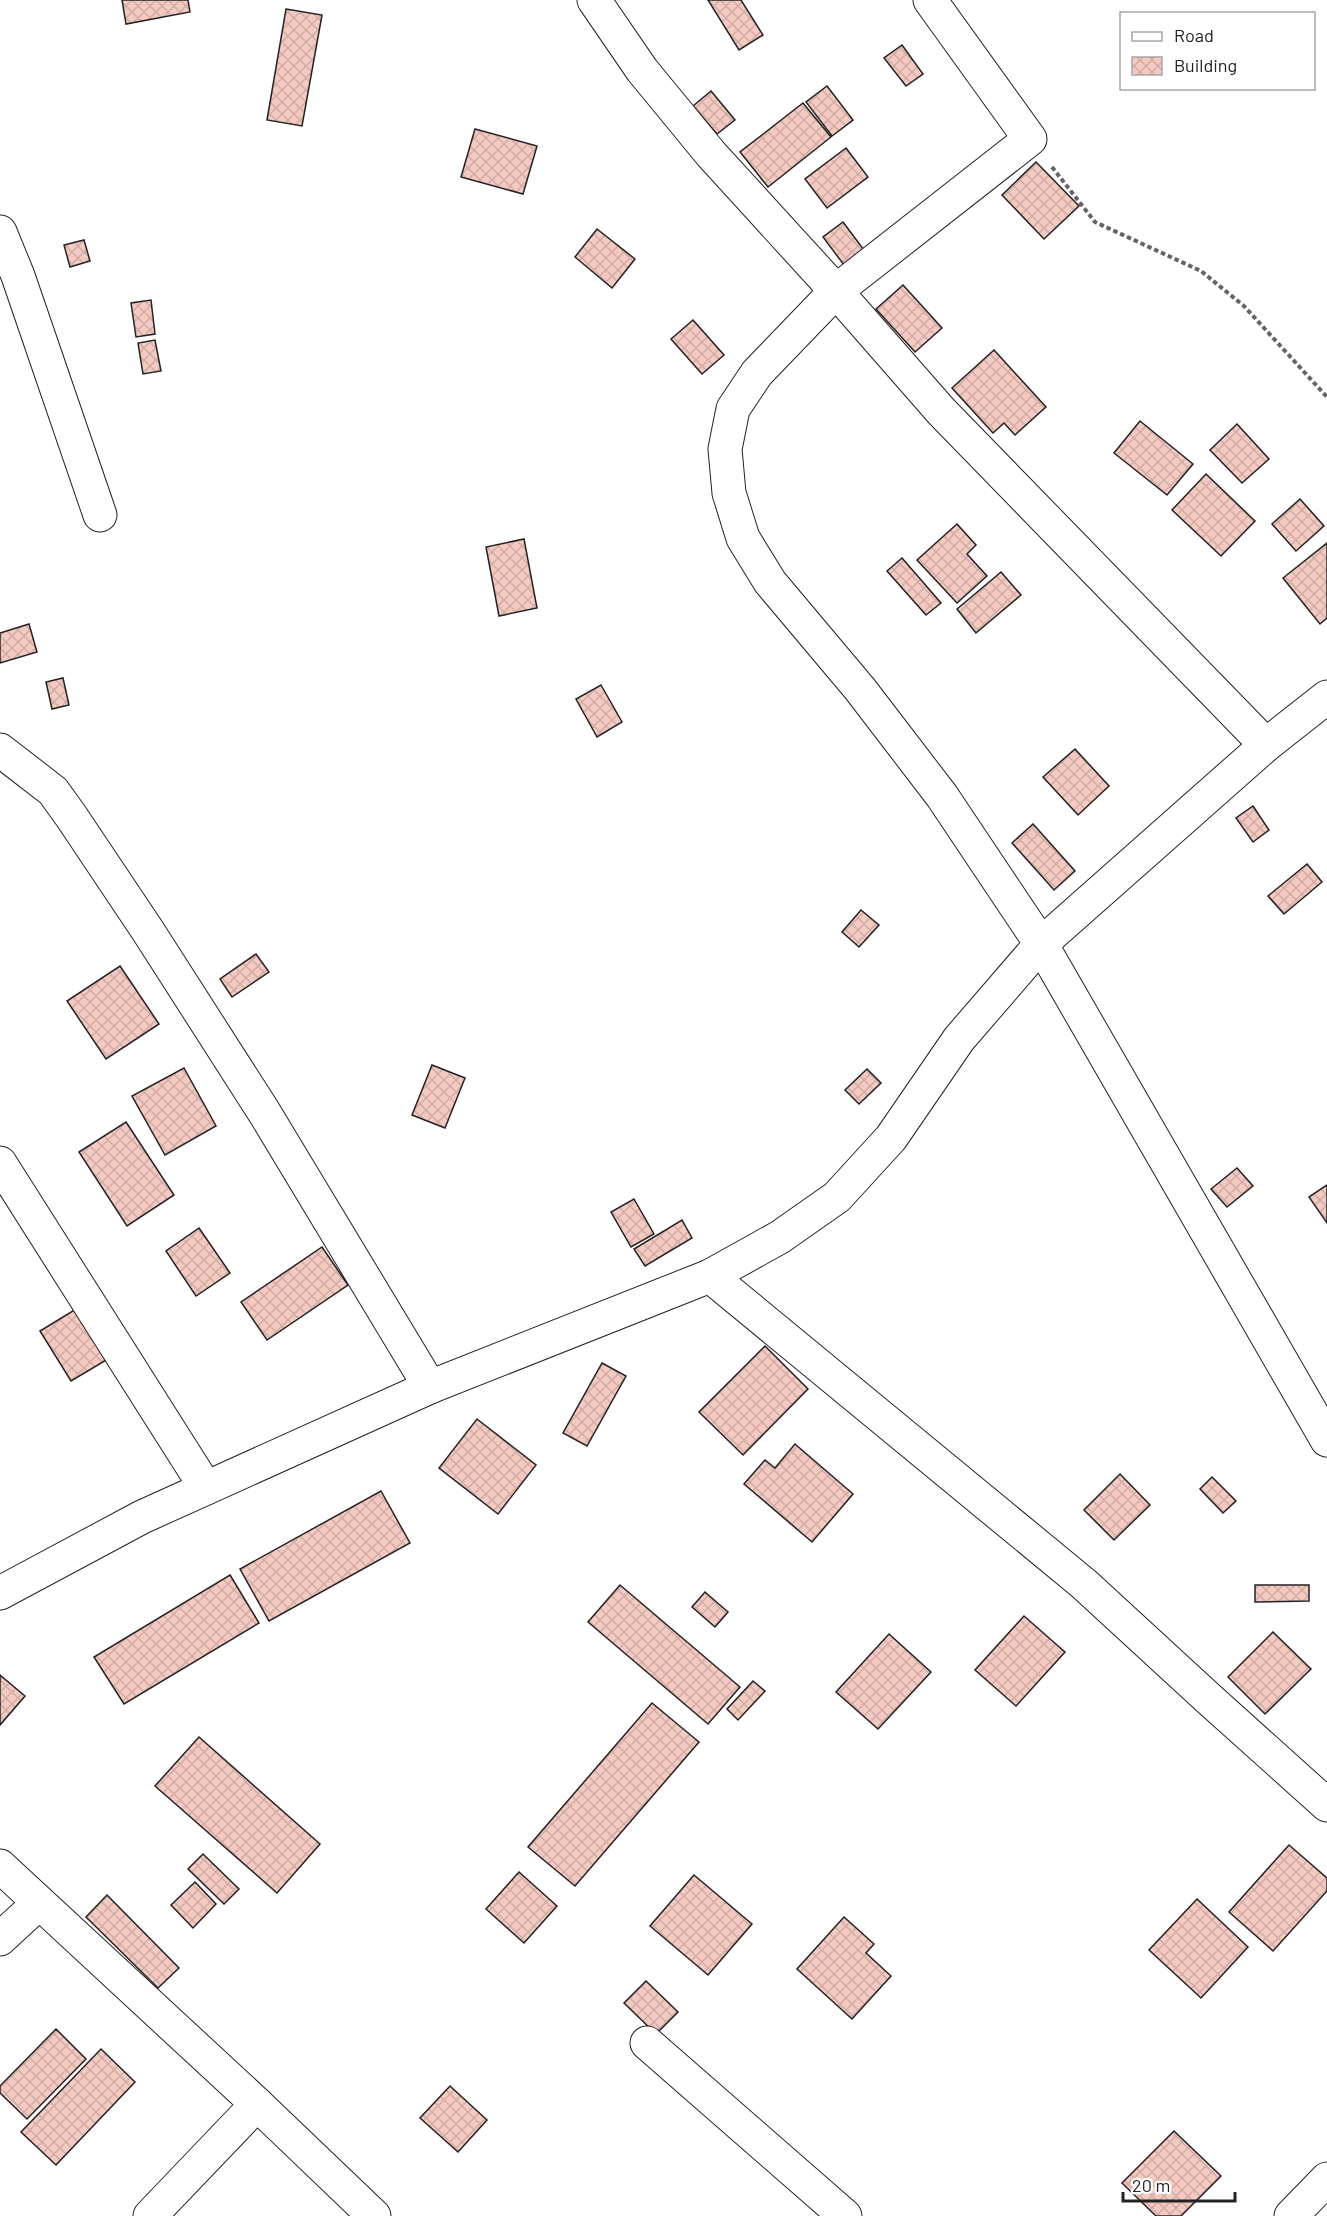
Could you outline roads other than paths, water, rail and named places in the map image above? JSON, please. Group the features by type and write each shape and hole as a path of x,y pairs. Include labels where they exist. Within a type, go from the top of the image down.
{"street":[{"path":"594,0 642,70 711,154 941,411 1266,745"},
{"path":"930,0 1029,139 836,291 757,373 733,409 725,449 729,493 742,538 770,582 860,689 942,796 1041,944 1327,1438"},
{"path":"0,232 18,276 100,515"},
{"path":"0,1593 142,1517 314,1442 430,1387 710,1276 780,1237 837,1197 891,1138 959,1039 1041,944 1266,745 1327,697"},
{"path":"0,750 53,791 90,844 264,1112 430,1387"},
{"path":"0,1163 206,1488"},
{"path":"710,1276 1084,1584 1327,1805"},
{"path":"0,1866 257,2104 374,2216"},
{"path":"0,1939 39,1902"},
{"path":"647,2043 844,2216"},
{"path":"150,2216 257,2104"},
{"path":"1291,2216 1326,2183"}]}
